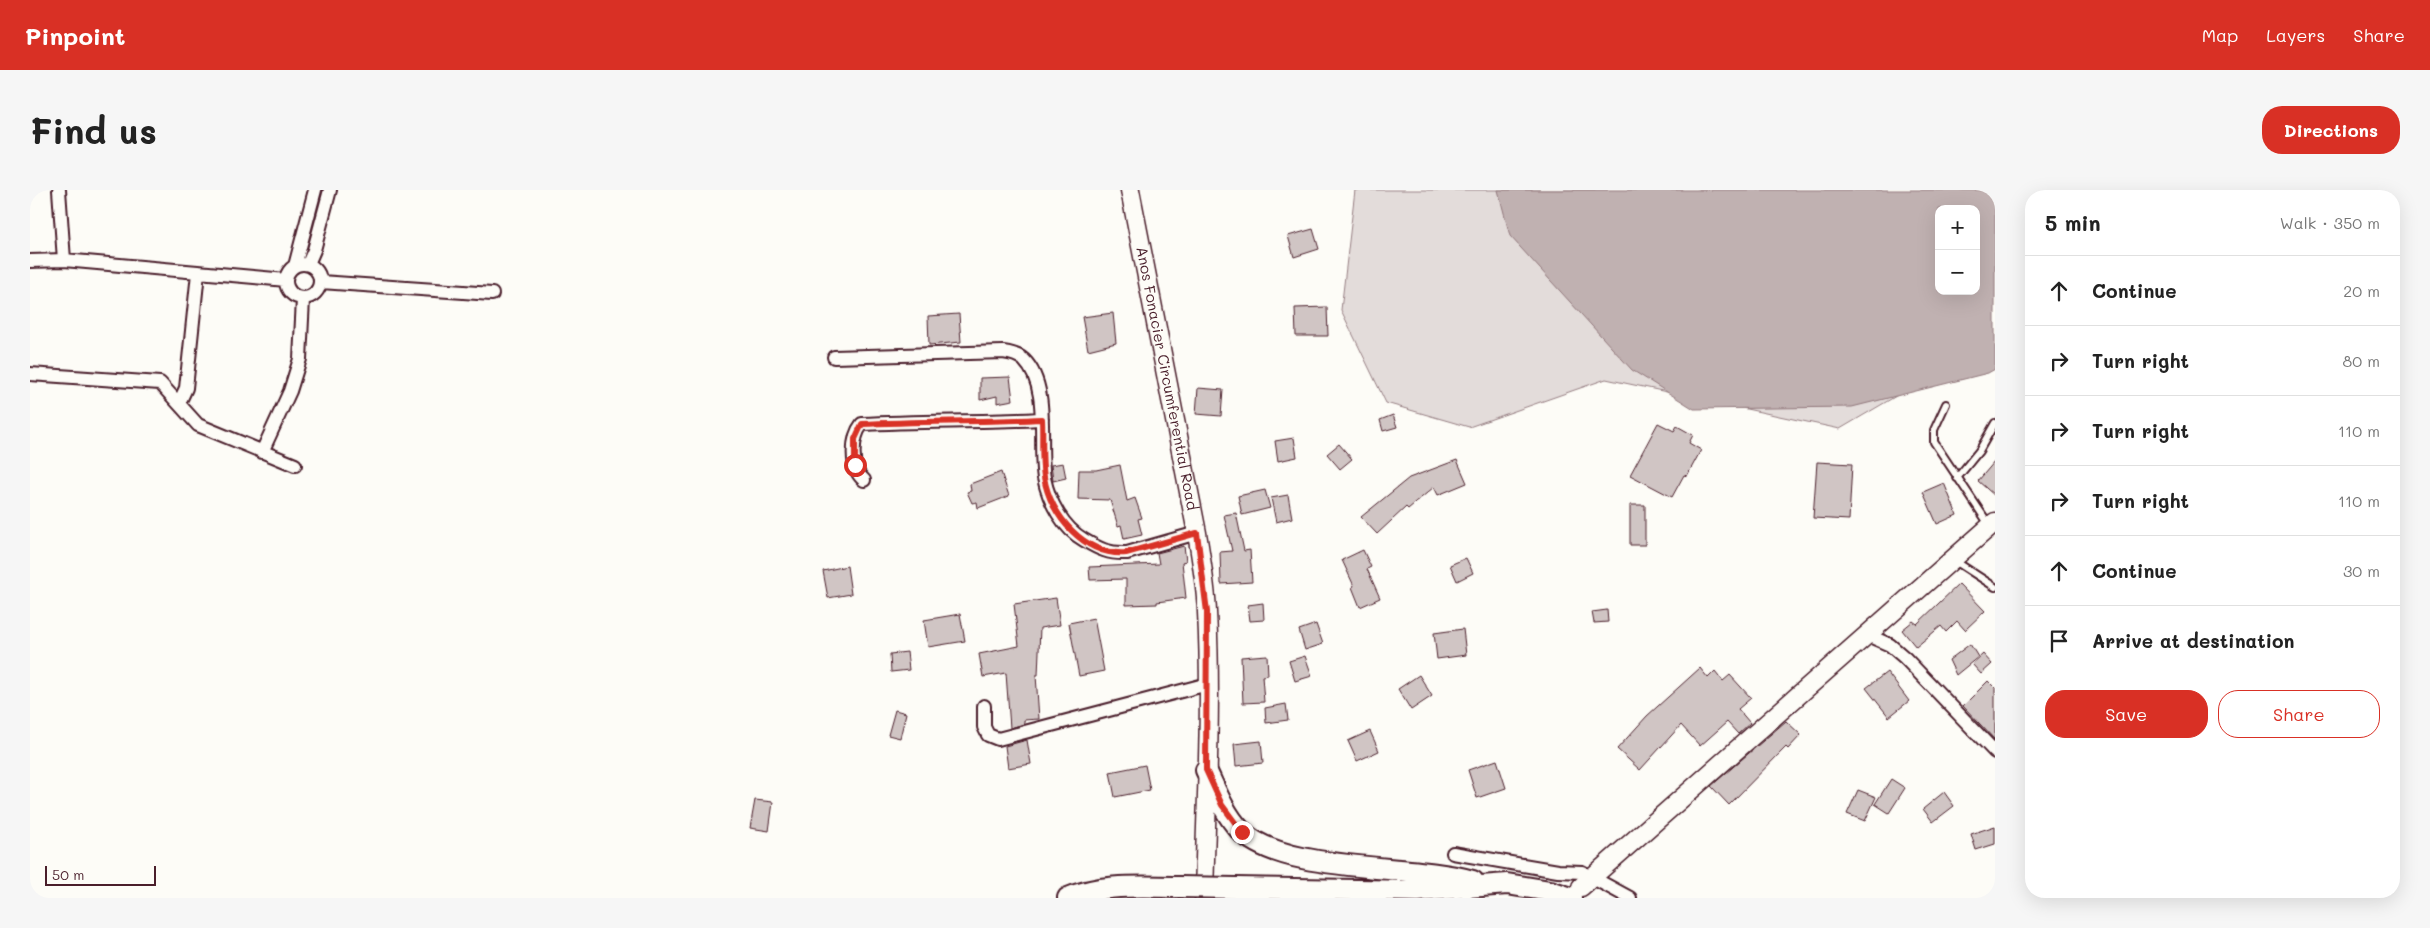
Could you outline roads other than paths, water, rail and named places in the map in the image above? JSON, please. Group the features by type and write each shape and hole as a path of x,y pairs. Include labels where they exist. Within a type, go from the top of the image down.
{"main road":[{"name":"Anos Fonacier Circumferential Road","path":"1130,190 1197,533 1207,612 1208,684 1204,898"},
{"path":"1068,898 1090,891 1118,887 1418,891 1507,884 1530,887 1582,887 1866,634 1993,525"},
{"path":"1206,770 1231,819 1249,836 1270,848 1310,860 1420,871 1487,885"}],"street":[{"path":"59,190 64,260"},
{"path":"301,265 315,190"},
{"path":"301,265 315,268 321,282 318,291 311,297 303,299 294,296 288,289 286,280 289,272 301,265 314,250 330,190"},
{"path":"30,261 64,260 286,280"},
{"path":"179,403 186,388 198,273"},
{"path":"321,282 492,294"},
{"path":"262,452 290,391 300,359 303,299"},
{"path":"834,357 1004,352 1024,359 1031,369 1038,389 1042,419 1044,476 1049,497 1068,528 1080,538 1105,552 1116,554 1126,553 1197,533"},
{"path":"30,374 160,383 198,425 295,465"},
{"path":"864,480 858,475 855,465 855,439 862,424 931,420 977,422 1042,419"},
{"path":"1866,634 1890,645 1905,658 1995,752"},
{"path":"984,706 984,727 988,735 998,738 1208,684"},
{"path":"1454,853 1558,871 1582,872 1582,887 1630,898"}],"lane":[{"path":"1946,404 1934,430 1934,442 1993,525"},
{"path":"1958,478 1979,451 1995,423"},
{"path":"1954,560 1995,587"}]}
